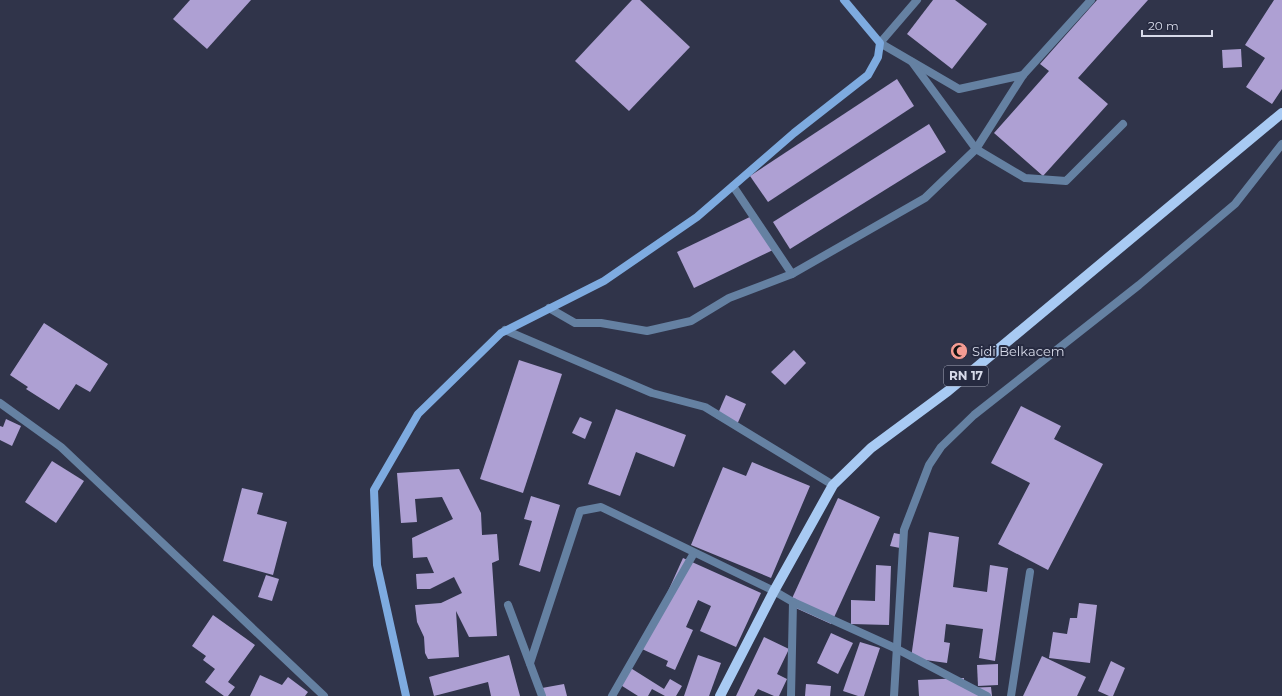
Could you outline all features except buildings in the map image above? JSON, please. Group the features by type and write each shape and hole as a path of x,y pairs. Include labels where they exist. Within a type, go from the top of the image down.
{"main road":[{"path":"406,696 377,565 374,490 418,414 501,333 604,281 697,217 794,133 868,75 878,57 880,43 844,0"},
{"name":"RN 17","path":"720,696 774,591 833,485 871,448 948,391 1282,113"}],"street":[{"path":"917,0 880,43 959,89 1024,75"},
{"path":"549,308 575,323 601,323 647,331 691,321 728,298 792,274 925,198 976,149 1024,75 1091,0"},
{"path":"912,62 976,149 1025,178 1066,182 1124,124"},
{"path":"894,696 904,530 929,465 942,447 974,415 1139,285 1235,204 1282,144"},
{"path":"733,186 792,274"},
{"path":"506,330 652,393 705,407 833,485"},
{"path":"0,403 61,448 324,696"},
{"path":"530,663 580,511 601,507 774,591 793,602 897,649 987,696"},
{"path":"612,696 694,552"},
{"path":"1011,696 1030,572"},
{"path":"791,696 793,602"},
{"path":"508,605 542,696"}],"place":[{"name":"Sidi Belkacem","path":"959,351"}]}
